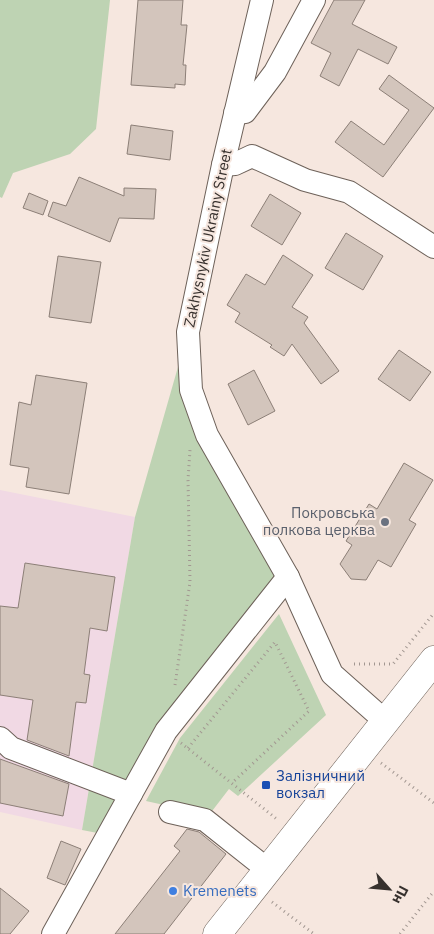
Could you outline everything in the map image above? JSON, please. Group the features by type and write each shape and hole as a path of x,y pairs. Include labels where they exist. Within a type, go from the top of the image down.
{"highway":[{"path":"217,934 434,660"}],"street":[{"name":"Zakhysnykiv Ukrainy Street","path":"262,0 223,165 188,332 191,390 207,435 288,577 332,674 385,721"},
{"path":"235,113 245,112 275,72 314,0"},
{"path":"223,165 235,164 252,156 305,180 349,192 434,247"},
{"path":"53,934 166,731 288,577"},
{"path":"4,744 131,794"},
{"path":"170,812 204,820 261,879"}],"path":[{"path":"173,695 190,582 188,480 190,444"},
{"path":"350,664 393,664 434,613"},
{"path":"188,748 275,642 309,711 232,782"},
{"path":"166,731 232,782 295,835"},
{"path":"363,749 434,803"},
{"path":"261,879 314,934"},
{"path":"400,934 434,891"}],"shaded area":[{"path":"0,490 135,517 82,830 0,812"}],"green space":[{"path":"0,0 110,0 96,129 70,154 13,173 2,198 0,197"},
{"path":"188,332 191,390 288,577 166,731 108,835 82,830 135,517"},
{"path":"279,614 326,715 238,796 229,789 209,815 146,801 180,738"}],"building":[{"path":"138,0 183,0 181,25 187,25 183,65 186,65 185,85 175,84 175,88 131,85"},
{"path":"334,0 365,0 352,24 397,47 388,64 358,49 339,86 320,76 331,53 311,43"},
{"path":"389,75 434,108 383,177 335,142 351,121 384,145 409,110 379,89"},
{"path":"131,125 173,131 170,160 127,154"},
{"path":"79,177 124,196 124,188 156,189 154,219 119,218 110,242 48,216 53,202 66,206"},
{"path":"29,193 48,201 43,215 23,208"},
{"path":"270,194 301,213 282,245 251,226"},
{"path":"346,233 383,256 363,290 325,268"},
{"path":"283,255 313,275 292,307 308,317 304,323 339,371 321,384 292,344 284,356 270,347 272,345 235,322 240,313 227,305 246,274 265,285"},
{"path":"58,256 101,262 91,323 49,317"},
{"path":"399,350 431,372 410,401 378,379"},
{"path":"254,370 275,411 248,425 228,384"},
{"path":"36,375 87,383 69,494 26,487 29,468 10,465 19,402 31,405"},
{"name":"Покровська полкова церква","path":"404,463 433,480 409,520 416,524 391,567 378,560 366,580 351,579 340,564 352,545 346,541 369,504 377,509"},
{"path":"25,563 115,577 107,631 90,628 84,674 90,675 86,703 76,702 69,756 27,740 33,700 0,695 0,606 18,608"},
{"path":"0,759 69,784 63,816 0,803"},
{"name":"Kremenets","path":"187,829 199,832 226,854 164,934 115,934 180,851 174,846"},
{"path":"61,841 81,849 65,885 47,878"},
{"path":"0,888 29,911 10,934 0,934"}],"place":[{"name":"Покровська полкова церква","path":"385,522"},
{"name":"Залізничний вокзал","path":"266,785"},
{"name":"Kremenets","path":"173,891"}]}
